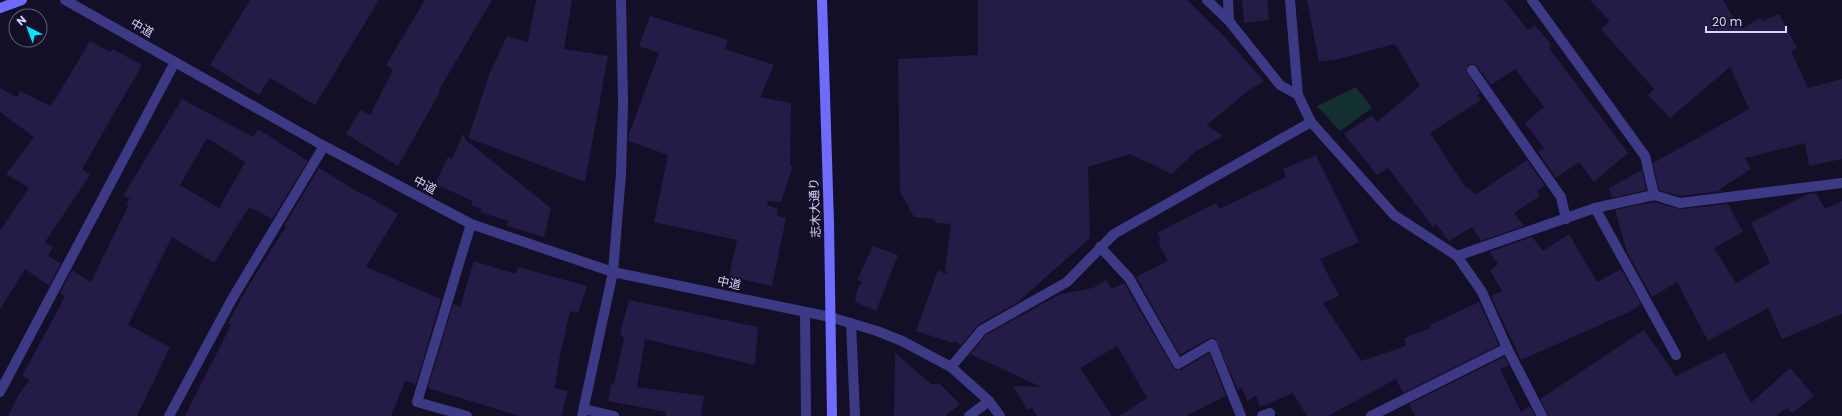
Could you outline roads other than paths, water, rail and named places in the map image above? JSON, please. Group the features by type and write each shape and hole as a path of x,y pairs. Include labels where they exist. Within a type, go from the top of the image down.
{"main road":[{"path":"0,8 22,0"},
{"name":"志木大通り","path":"822,0 829,223 832,416"}],"street":[{"name":"中道","path":"65,0 324,146 471,224 613,272 830,317 902,341 950,367 989,402 1000,416"},
{"path":"614,416 583,413 613,272 621,174 623,103 621,0"},
{"path":"1207,0 1229,21 1280,85 1298,95"},
{"path":"1228,0 1229,21"},
{"path":"1290,0 1298,95 1310,122 1394,215 1457,256 1482,292 1506,348 1542,416"},
{"path":"1532,0 1645,156 1654,195"},
{"path":"0,392 175,62"},
{"path":"1472,70 1561,197 1566,219"},
{"path":"950,367 982,330 1067,282 1114,234 1310,122"},
{"path":"169,416 232,299 324,146"},
{"path":"1457,256 1594,208 1654,195 1680,203 1842,183"},
{"path":"1594,208 1676,355"},
{"path":"467,416 417,402 471,224"},
{"path":"1100,247 1129,278 1178,364 1212,344 1241,416"},
{"path":"805,312 806,416"},
{"path":"851,323 855,416"},
{"path":"1371,416 1506,348"},
{"path":"969,416 989,402"}]}
